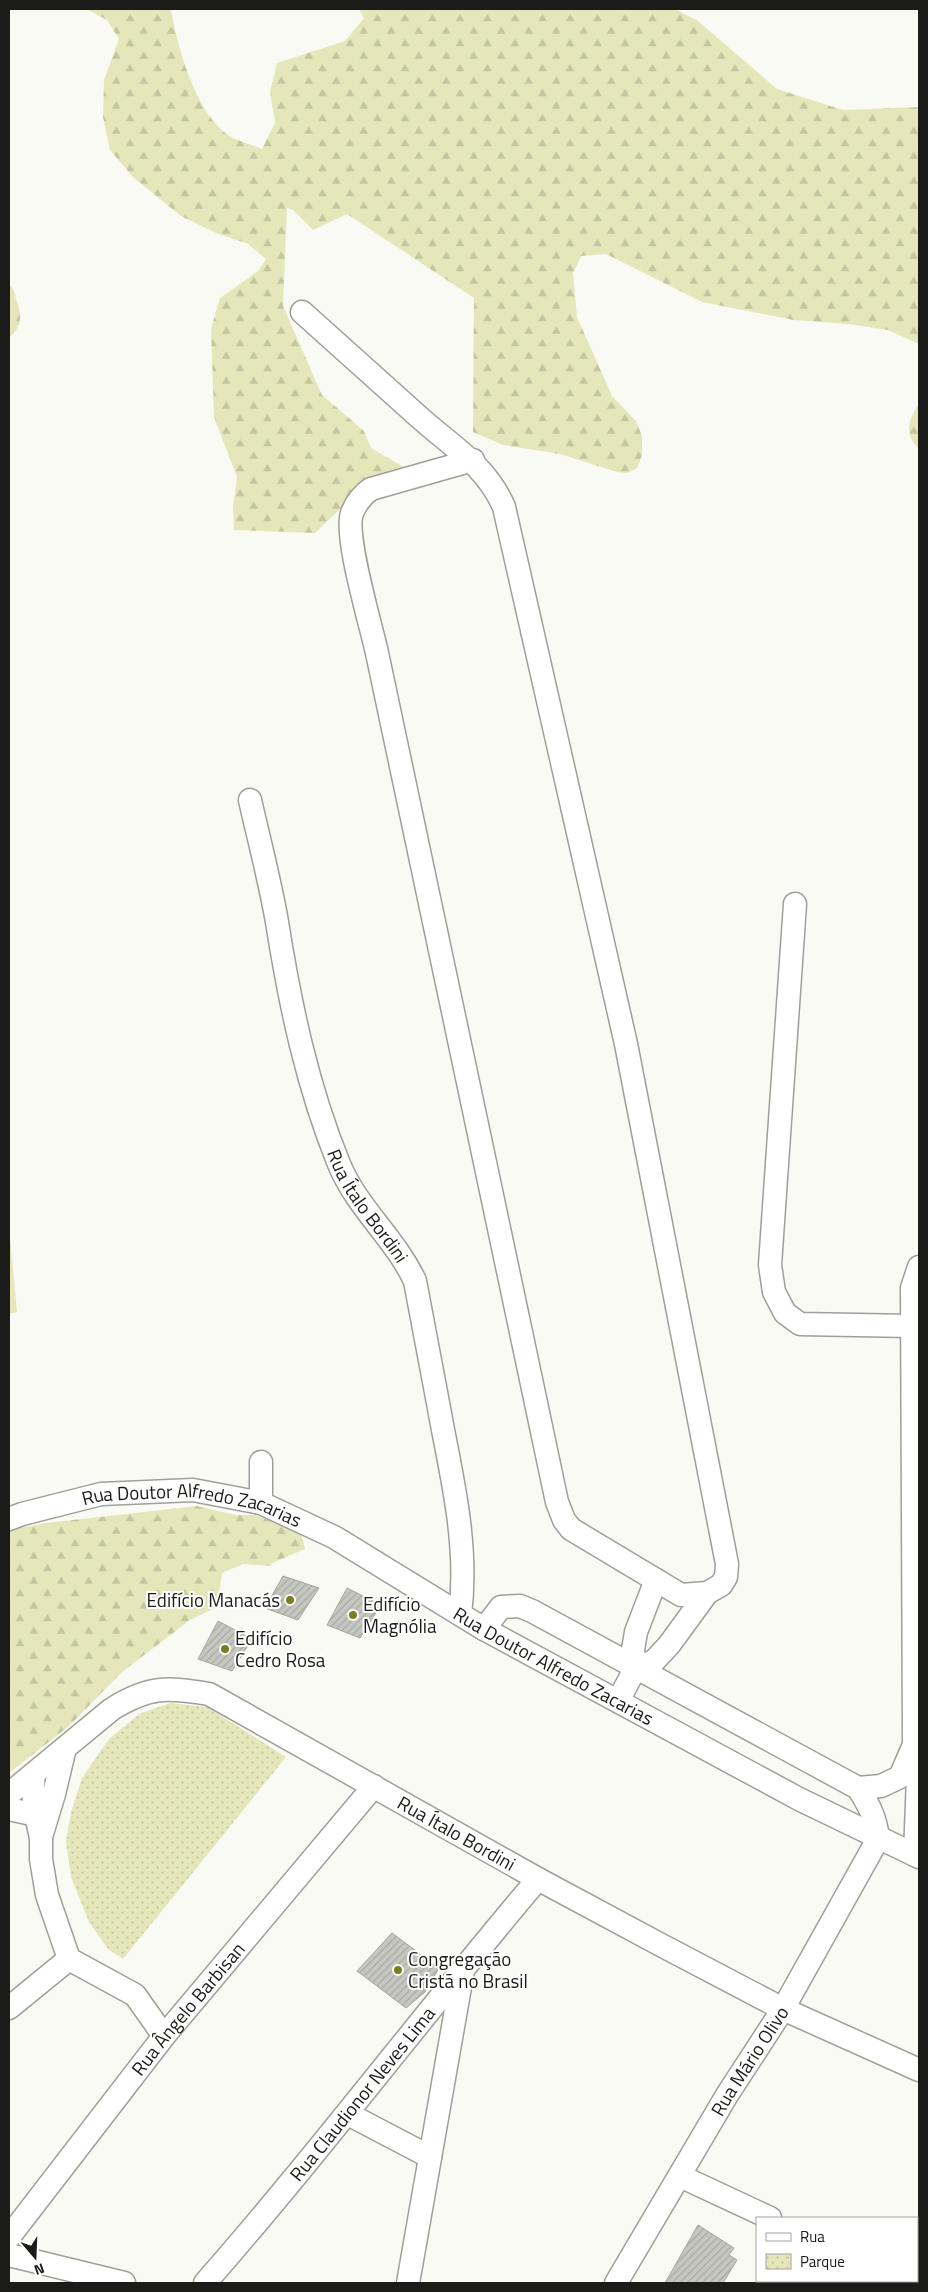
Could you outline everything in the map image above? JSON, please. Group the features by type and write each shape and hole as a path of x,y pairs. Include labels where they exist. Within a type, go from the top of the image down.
{"street":[{"path":"302,312 432,428 473,460 497,490 504,507 626,1044 727,1564 726,1577 721,1585 707,1593 669,1645 654,1661 635,1669"},
{"path":"473,460 371,489 361,496 352,514 351,541 377,653 557,1502 564,1520 571,1529 681,1595 707,1593"},
{"name":"Rua Ítalo Bordini","path":"250,800 276,921 289,996 314,1096 349,1187 408,1265 415,1281 452,1476 462,1550 463,1586 460,1614"},
{"path":"796,904 770,1265 774,1292 785,1313 800,1324 912,1326"},
{"path":"917,1856 918,1778 914,1742 912,1288 919,1267"},
{"path":"261,1462 261,1503"},
{"name":"Rua Doutor Alfredo Zacarias","path":"9,1519 101,1494 193,1490 261,1503 334,1537 484,1629 800,1800 917,1856"},
{"path":"618,1700 635,1669 633,1650 636,1632 656,1580"},
{"path":"484,1629 501,1607 520,1606 858,1788 872,1809 878,1838"},
{"name":"Rua Ítalo Bordini","path":"9,1794 112,1708 128,1699 146,1691 175,1688 209,1694 538,1879 783,2009 919,2070"},
{"path":"858,1788 881,1786 900,1777 914,1742"},
{"path":"41,1838 65,1748"},
{"path":"33,1775 36,1815 41,1838 41,1859 47,1895 69,1959 135,1994 164,2036"},
{"name":"Rua Ângelo Barbisan","path":"9,2237 164,2036 374,1786"},
{"path":"9,1809 36,1815"},
{"name":"Rua Mário Olivo","path":"616,2283 727,2095 783,2009 878,1838"},
{"name":"Rua Claudionor Neves Lima","path":"205,2283 348,2114 464,1966 538,1879"},
{"path":"9,2008 69,1959"},
{"path":"408,2283 464,1966"},
{"path":"348,2114 430,2157"},
{"path":"680,2176 768,2217"},
{"path":"9,2255 124,2283"}],"green space":[{"path":"86,9 171,9 184,61 199,99 209,115 220,129 233,138 262,149 275,123 270,92 277,63 345,41 364,18 359,9 675,9 698,21 777,89 843,110 919,107 919,344 888,330 849,324 794,320 702,302 606,254 581,256 573,273 577,317 612,396 636,421 642,436 642,455 637,468 627,473 617,472 560,454 503,445 473,432 474,298 347,214 313,230 293,210 287,208 283,306 322,395 364,431 371,448 407,469 355,495 315,533 234,530 233,507 237,477 214,417 211,329 220,298 258,271 266,259 248,244 216,233 181,216 133,177 110,150 103,117 104,80 119,39 107,20"},
{"path":"9,285 15,293 20,320 17,329 9,338"},
{"path":"919,405 919,449 911,438 909,427 912,415"},
{"path":"9,1226 17,1312 9,1314"},
{"path":"197,1506 236,1515 255,1515 277,1523 299,1525 305,1549 272,1563 271,1566 243,1564 222,1573 217,1607 190,1620 122,1672 68,1727 9,1773 9,1530 46,1523"},
{"path":"170,1703 207,1707 286,1757 123,1959 108,1949 89,1922 71,1877 66,1842 71,1812 82,1778 109,1739 139,1714"}],"building":[{"name":"Edifício Manacás","path":"283,1576 319,1588 298,1620 265,1608"},
{"name":"Edifício Magnólia","path":"347,1588 381,1605 360,1638 327,1625"},
{"name":"Edifício Cedro Rosa","path":"218,1621 252,1639 232,1671 198,1659"},
{"name":"Congregação Cristã no Brasil","path":"392,1933 439,1968 425,1992 406,2008 357,1971"},
{"path":"698,2225 734,2248 729,2255 737,2260 723,2283 665,2283"}],"place":[{"name":"Edifício Manacás","path":"290,1600"},
{"name":"Edifício Magnólia","path":"353,1615"},
{"name":"Edifício Cedro Rosa","path":"225,1649"},
{"name":"Congregação Cristã no Brasil","path":"398,1970"}]}
